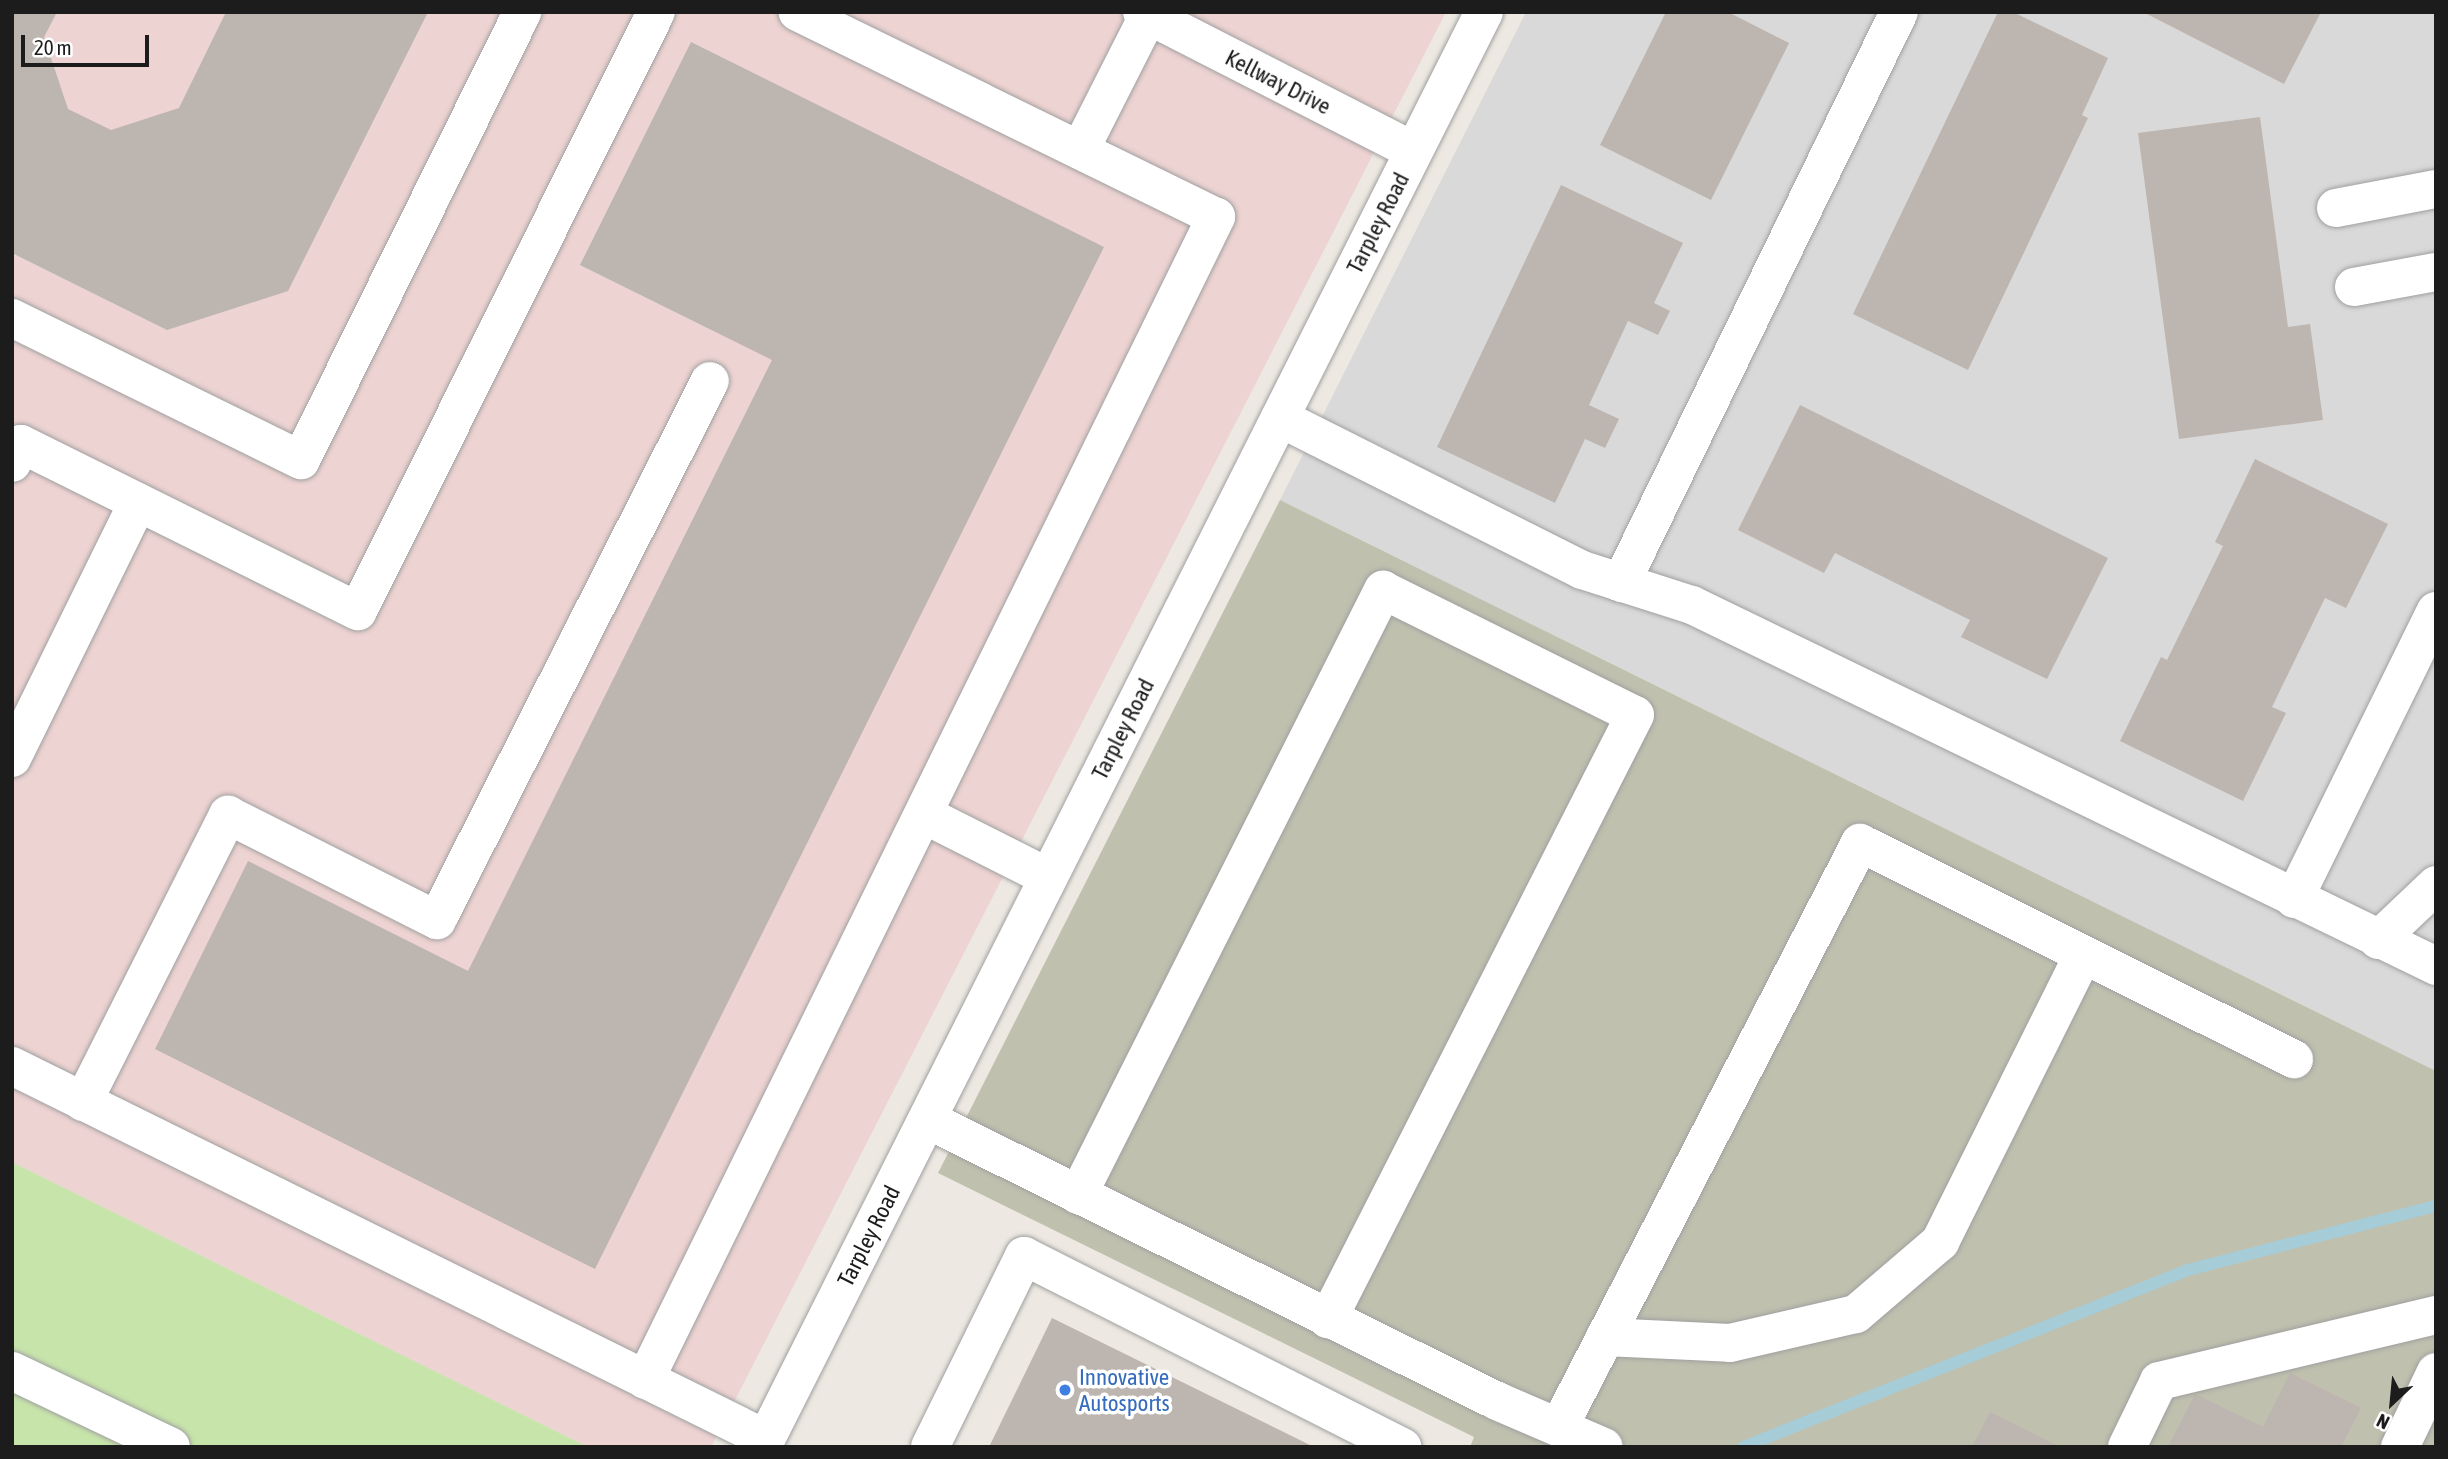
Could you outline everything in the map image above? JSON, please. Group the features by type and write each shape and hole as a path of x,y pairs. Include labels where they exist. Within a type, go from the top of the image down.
{"street":[{"path":"12,318 301,460 522,12"},
{"path":"12,463 21,444 358,611 656,12"},
{"path":"645,1380 925,815 1216,217 797,12"},
{"name":"Tarpley Road","path":"764,1443 1484,12"},
{"path":"1621,583 1899,12"},
{"path":"1080,150 1147,13"},
{"name":"Kellway Drive","path":"1147,13 1414,151"},
{"path":"2336,208 2436,189"},
{"path":"2354,287 2436,272"},
{"path":"83,1102 228,815 437,920 710,381"},
{"path":"1280,418 1582,570 1692,605 2436,966"},
{"path":"12,758 138,502"},
{"path":"1078,1195 1383,590 1635,715 1328,1319"},
{"path":"2294,899 2436,611"},
{"path":"925,815 1048,877"},
{"path":"1560,1425 1860,843 2294,1059"},
{"path":"2378,940 2436,885"},
{"path":"1605,1337 1730,1343 1856,1314 1940,1242 2084,956"},
{"path":"12,1066 645,1380 764,1443"},
{"path":"928,1120 1497,1401 1560,1425 1604,1447"},
{"path":"930,1447 1024,1256 1402,1447"},
{"path":"2127,1447 2159,1381 2436,1315"},
{"path":"12,1371 171,1447"},
{"path":"2400,1447 2436,1372"}],"shaded area":[{"path":"12,12 1446,12 711,1447 588,1447 12,1162"},
{"path":"1526,12 2436,12 2436,1071 1280,500"},
{"path":"1280,500 2436,1071 2436,1447 1470,1447 1474,1437 938,1173"}],"green space":[{"path":"12,1162 588,1447 12,1447"}],"building":[{"path":"12,12 57,12 44,37 68,109 111,130 179,108 226,12 428,12 288,291 167,330 12,253"},
{"path":"1666,12 1728,12 1789,43 1711,200 1600,145"},
{"path":"1998,12 2013,12 2108,58 2082,115 2088,118 1968,370 1853,314"},
{"path":"2143,12 2321,12 2284,84"},
{"path":"691,42 1104,247 595,1269 155,1049 248,861 468,971 772,360 580,265"},
{"path":"2260,117 2288,327 2310,324 2323,420 2179,439 2138,133"},
{"path":"1561,185 1683,243 1654,303 1670,311 1658,335 1628,321 1589,405 1619,419 1605,448 1585,439 1555,503 1437,447"},
{"path":"1800,405 2108,558 2047,679 1961,637 1970,620 1835,553 1824,573 1738,530"},
{"path":"2255,459 2388,524 2346,608 2325,598 2272,707 2286,713 2243,801 2120,741 2161,657 2167,660 2223,546 2215,542"},
{"path":"1052,1318 1314,1447 989,1447"},
{"path":"2290,1373 2361,1408 2341,1447 2168,1447 2195,1394 2263,1427"},
{"path":"1990,1412 2060,1447 1972,1447"}],"waterway":[{"path":"1743,1447 2188,1270 2436,1206"}],"place":[{"name":"Innovative Autosports","path":"1065,1390"}]}
